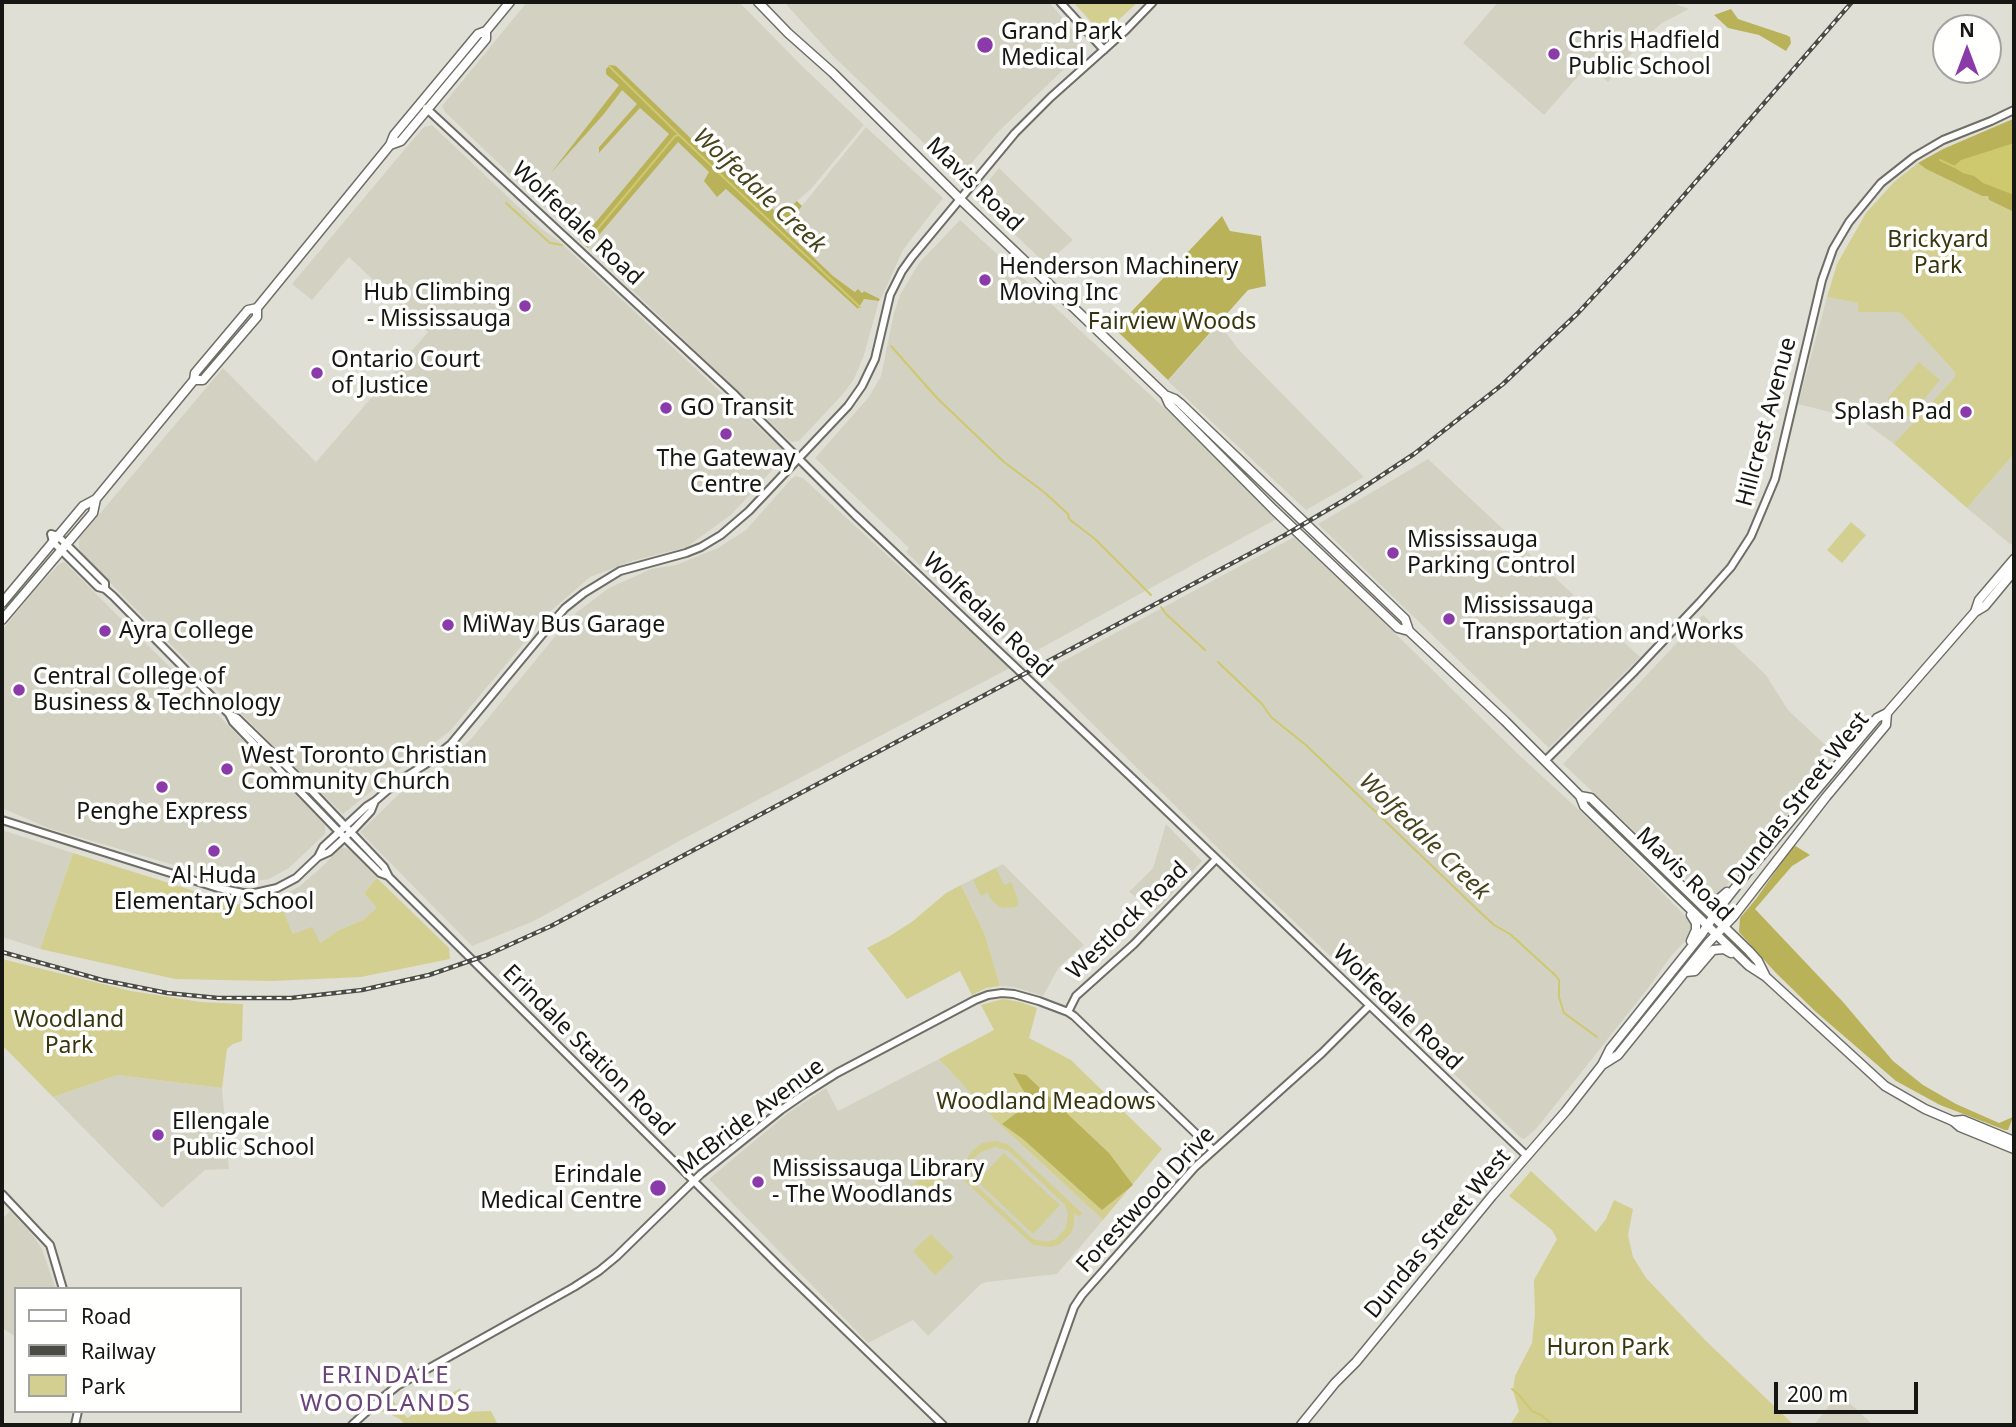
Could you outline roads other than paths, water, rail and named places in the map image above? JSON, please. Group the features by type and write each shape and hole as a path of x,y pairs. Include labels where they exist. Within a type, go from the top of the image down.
{"main road":[{"path":"2,603 83,506 96,499 194,380 203,380 257,317 257,308 390,145 401,141 424,106 486,40 486,31 510,2"},
{"name":"Mavis Road","path":"758,2 1165,395 1168,404 1273,509 1398,628 1409,631 1505,721 1580,796 1584,806 1749,966 1766,977 1885,1086 1960,1127 2013,1145"},
{"path":"2,620 93,513 96,499"},
{"name":"Dundas Street West","path":"1975,612 1979,600 2014,559"},
{"name":"Dundas Street West","path":"1301,1425 1546,1136 1746,874 1877,718 1887,713 2014,571"},
{"name":"Dundas Street West","path":"1602,1065 1618,1055 1724,927 1886,725 1887,713"},
{"name":"Mavis Road","path":"1580,796 1591,799 1724,927 1754,957 1766,977"},
{"path":"1683,888 1689,888 1703,899 1714,900 1726,893 1740,875 1746,874"},
{"path":"1754,957 1755,952 1737,934 1734,924 1760,888 1760,881"},
{"path":"1677,897 1676,901 1696,925 1686,953"},
{"path":"1686,972 1695,971 1710,951 1717,948 1726,950 1749,966"}],"street":[{"path":"1059,2 1104,50"},
{"path":"2,820 218,888 243,893 266,891 296,878 318,857 323,847 371,811 375,801 451,744 558,617 584,593 620,571 686,553 712,541 741,519 848,406 862,386 875,359 886,310 896,283 912,257 1024,124 1153,2"},
{"name":"Wolfedale Road","path":"424,106 718,379 798,459 1527,1156"},
{"name":"Hillcrest Avenue","path":"1545,761 1706,596 1731,567 1751,536 1775,479 1822,280 1833,249 1849,222 1881,183 1914,156 1943,140 2014,110"},
{"name":"Erindale Station Road","path":"55,539 105,583 105,589 348,829 384,867 389,877 854,1340 943,1425"},
{"name":"Erindale Station Road","path":"229,714 233,722 341,835 380,873 389,877"},
{"name":"Westlock Road","path":"1068,1012 1076,996 1134,944 1216,859"},
{"name":"McBride Avenue","path":"352,1425 397,1386 594,1275 694,1180 807,1092 836,1073 988,995 1007,993 1068,1012 1213,1150"},
{"name":"Forestwood Drive","path":"1032,1425 1073,1307 1195,1167 1322,1053 1369,1006"},
{"path":"2,1194 50,1245 62,1287"}],"waterway":[{"path":"609,66 678,134"},
{"name":"Wolfedale Creek","path":"585,244 675,136 679,135 860,307"},
{"path":"1940,160 1955,167"},
{"name":"Wolfedale Creek","path":"506,203 550,243 562,245"},
{"name":"Wolfedale Creek","path":"891,346 937,398 1004,462 1068,514 1069,519 1095,539 1151,595"},
{"name":"Wolfedale Creek","path":"1161,607 1205,650"},
{"name":"Wolfedale Creek","path":"1218,662 1262,704 1271,717 1307,746 1482,914 1510,934 1556,976 1564,1013 1597,1037"},
{"path":"1512,1389 1532,1411 1553,1425"}],"railway":[{"path":"2,952 102,980 167,993 218,998 291,998 362,990 429,975 487,955 551,926 1285,535 1414,454 1503,384 1578,313 1632,255 1852,2"}],"place":[{"name":"Grand Park Medical","path":"985,45"},
{"name":"Chris Hadfield Public School","path":"1554,54"},
{"name":"Henderson Machinery Moving Inc","path":"985,280"},
{"name":"Hub Climbing - Mississauga","path":"525,306"},
{"name":"Ontario Court of Justice","path":"317,373"},
{"name":"GO Transit","path":"666,408"},
{"name":"Splash Pad","path":"1966,412"},
{"name":"The Gateway Centre","path":"726,434"},
{"name":"Mississauga Parking Control","path":"1393,553"},
{"name":"Mississauga Transportation and Works","path":"1449,619"},
{"name":"MiWay Bus Garage","path":"448,625"},
{"name":"Ayra College","path":"105,631"},
{"name":"Central College of Business & Technology","path":"19,690"},
{"name":"West Toronto Christian Community Church","path":"227,769"},
{"name":"Penghe Express","path":"162,787"},
{"name":"Al Huda Elementary School","path":"214,851"},
{"name":"Ellengale Public School","path":"158,1135"},
{"name":"Mississauga Library - The Woodlands","path":"758,1182"},
{"name":"Erindale Medical Centre","path":"658,1188"}],"district":[{"name":"ERINDALE WOODLANDS","path":"386,1390"}],"park label":[{"name":"Brickyard Park","path":"1938,253"},
{"name":"Fairview Woods","path":"1172,322"},
{"name":"Woodland Park","path":"69,1033"},
{"name":"Woodland Meadows","path":"1046,1102"},
{"name":"Huron Park","path":"1608,1348"}]}
